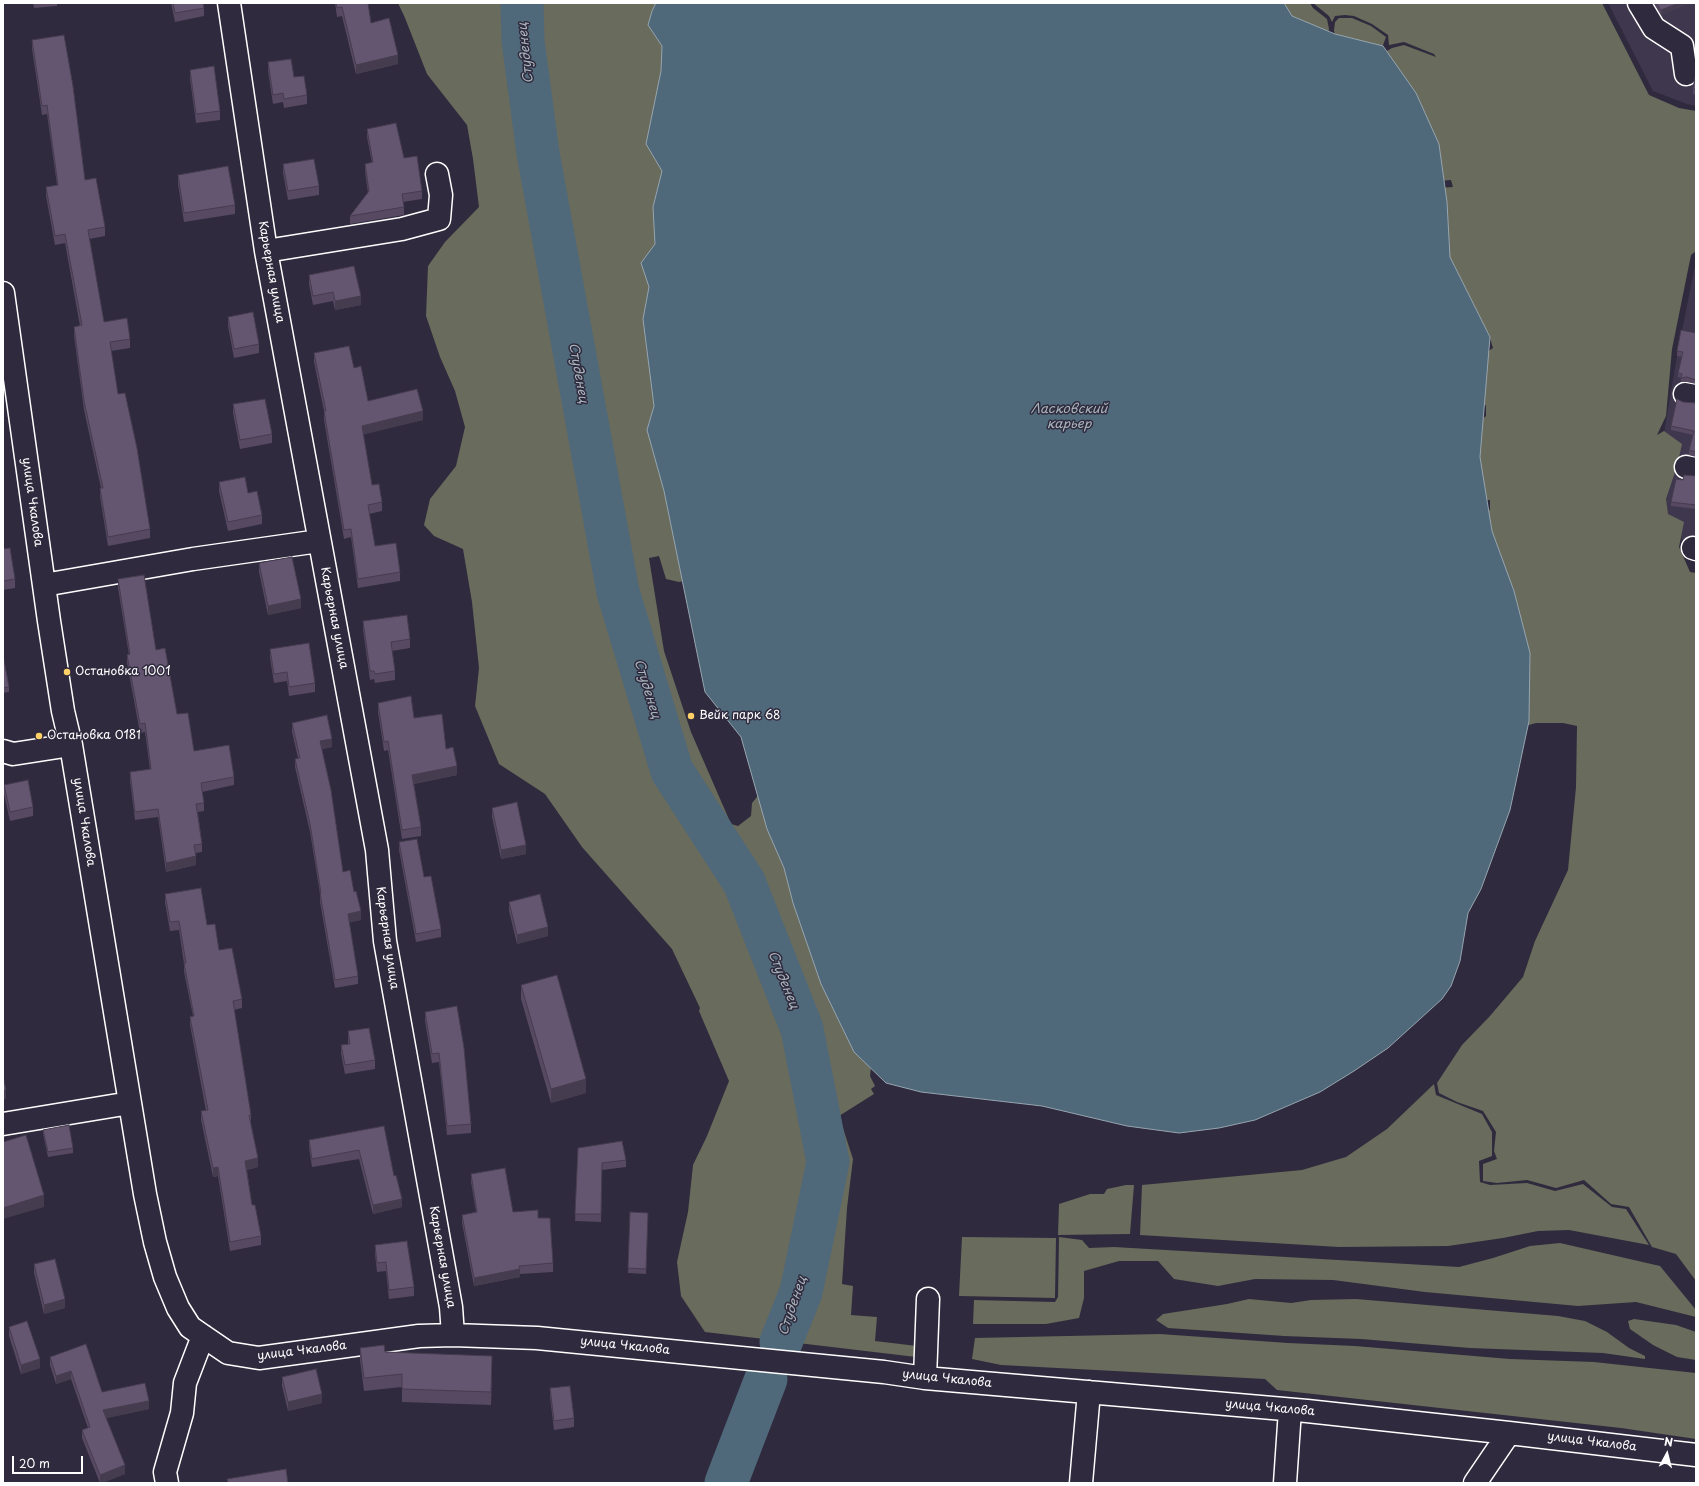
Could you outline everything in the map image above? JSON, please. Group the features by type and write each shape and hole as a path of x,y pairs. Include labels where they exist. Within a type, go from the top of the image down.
{"street":[{"name":"Карьерная улица","path":"229,3 266,251 377,850 385,941 451,1307 453,1335"},
{"path":"1639,3 1654,28 1682,46 1686,74"},
{"path":"266,251 402,229 439,218 441,195 437,174"},
{"name":"улица Чкалова","path":"3,293 63,710 71,745 145,1194 155,1242 165,1277 178,1308 190,1327 203,1336 228,1353 259,1358 411,1337 453,1335 581,1341 884,1372 925,1378 1290,1410 1509,1433 1696,1455"},
{"path":"44,585 193,559 319,541"},
{"path":"3,751 13,754 71,745"},
{"path":"3,1124 130,1103"},
{"path":"925,1378 928,1299"},
{"path":"167,1483 165,1472 182,1414 185,1383 203,1336"},
{"path":"1081,1483 1089,1392"},
{"path":"1285,1483 1290,1410"},
{"path":"1475,1483 1509,1433"}],"shaded area":[{"path":"1608,3 1696,3 1696,106 1653,91"},
{"path":"1696,260 1696,542 1647,533 1677,356"}],"green space":[{"path":"398,3 656,3 652,11 664,23 664,144 698,578 679,582 666,579 659,556 649,558 664,651 691,732 731,824 738,826 751,816 752,803 766,786 872,1059 870,1076 875,1086 871,1089 874,1094 839,1116 853,1159 847,1208 842,1284 853,1286 851,1315 877,1317 875,1341 917,1346 916,1357 705,1332 681,1296 677,1262 688,1212 693,1165 707,1136 729,1081 699,1011 700,1008 672,949 582,847 545,794 499,764 475,706 479,668 472,602 463,549 434,536 424,525 430,499 456,466 465,427 455,391 440,357 426,316 428,266 445,242 479,207 467,125 427,74"},
{"path":"1269,3 1310,3 1313,8 1327,19 1329,29 1327,38"},
{"path":"1313,3 1602,3 1649,95 1679,108 1696,111 1696,251 1691,255 1672,349 1666,416 1657,435 1664,431 1682,444 1677,466 1666,499 1668,514 1684,522 1679,547 1690,572 1696,573 1696,1281 1676,1254 1652,1247 1629,1207 1611,1204 1584,1180 1556,1188 1527,1180 1497,1183 1483,1181 1483,1164 1497,1159 1494,1151 1496,1132 1483,1111 1457,1102 1439,1093 1437,1083 1462,1045 1490,1016 1523,977 1535,941 1568,870 1576,787 1577,726 1563,723 1536,723 1522,727 1472,511 1490,510 1490,500 1475,500 1478,423 1486,416 1486,406 1479,397 1484,354 1493,348 1488,332 1484,334 1452,325 1438,188 1453,187 1451,180 1439,181 1375,58 1392,48 1404,45 1436,57 1434,54 1404,42 1389,45 1388,35 1372,24 1354,16 1335,16 1332,22 1329,16"},
{"path":"1339,18 1352,18 1371,26 1386,37 1381,51 1336,45 1334,30 1335,22"},
{"path":"1434,1084 1436,1095 1482,1114 1492,1132 1492,1156 1479,1161 1480,1182 1490,1185 1527,1183 1555,1191 1583,1184 1612,1207 1626,1209 1649,1245 1569,1230 1538,1231 1448,1246 1339,1247 1140,1235 1142,1185 1302,1170 1346,1157 1387,1129"},
{"path":"1134,1185 1130,1234 1058,1235 1059,1204 1090,1194 1104,1194 1107,1189"},
{"path":"962,1237 1056,1238 1055,1298 959,1296"},
{"path":"1059,1237 1082,1240 1089,1248 1114,1247 1459,1267 1530,1246 1560,1243 1660,1266 1696,1310 1696,1317 1636,1302 1578,1306 1425,1292 1333,1280 1255,1279 1218,1286 1174,1279 1158,1261 1119,1261 1084,1271 1084,1298 1079,1318 1046,1324 973,1324 974,1300 1055,1302 1058,1297"},
{"path":"1249,1299 1291,1303 1311,1300 1356,1299 1558,1316 1585,1321 1607,1332 1629,1348 1645,1356 1645,1359 1603,1353 1470,1348 1361,1339 1284,1336 1168,1328 1156,1320 1163,1314"},
{"path":"1634,1319 1676,1325 1696,1332 1696,1360 1677,1357 1653,1345 1630,1329 1628,1321"},
{"path":"1160,1334 1355,1346 1510,1359 1594,1362 1696,1373 1696,1439 1621,1428 1277,1390 1265,1379 1001,1365 972,1359 975,1338"}],"water":[{"name":"Ласковский карьер","path":"656,3 1284,3 1292,16 1335,34 1383,46 1416,93 1439,144 1447,202 1450,257 1490,337 1480,457 1492,531 1514,591 1530,653 1529,721 1510,810 1481,889 1468,913 1460,961 1451,986 1442,999 1388,1048 1320,1092 1255,1120 1219,1128 1179,1133 1127,1126 1042,1106 921,1092 886,1083 854,1052 821,984 793,903 784,868 767,829 741,737 705,692 664,491 647,430 654,406 643,319 649,287 641,263 655,244 653,207 662,171 646,144 661,71 662,46 648,25"}],"building":[{"path":"173,3 203,3 204,8 175,13"},
{"path":"336,3 368,3 371,23 389,18 398,55 356,65 342,7 337,8"},
{"path":"1656,3 1679,3 1661,10"},
{"path":"64,35 73,86 85,180 96,178 105,227 88,230 104,322 127,318 130,339 110,342 118,394 125,393 137,448 150,529 108,537 100,488 103,488 84,401 74,327 82,325 65,234 55,236 46,187 58,185 47,105 42,106 32,40"},
{"path":"291,59 294,77 304,76 307,95 284,99 283,93 273,95 268,62"},
{"path":"214,66 220,111 196,114 190,70"},
{"path":"1696,76 1696,90 1693,89"},
{"path":"396,123 404,158 417,156 422,191 402,194 404,207 350,216 369,191 365,164 373,162 367,129"},
{"path":"314,159 319,186 288,191 283,164"},
{"path":"228,166 235,205 184,213 178,175"},
{"path":"354,266 361,296 335,301 333,292 313,296 309,275"},
{"path":"253,312 259,344 234,349 228,317"},
{"path":"1681,330 1696,333 1696,380 1687,377 1681,378 1682,374 1678,373 1683,352 1677,351"},
{"path":"349,346 354,368 361,366 368,401 417,389 423,411 362,426 372,485 379,484 382,502 368,505 375,546 396,543 400,572 358,579 351,529 344,530 324,411 326,411 314,353"},
{"path":"265,399 272,434 240,440 233,404"},
{"path":"1677,399 1683,402 1696,403 1696,452 1689,450 1694,431 1671,426"},
{"path":"1684,475 1696,476 1696,505 1671,502 1676,479 1683,480"},
{"path":"245,477 248,493 257,491 262,515 228,522 219,482"},
{"path":"10,548 15,579 3,581 3,549"},
{"path":"292,557 301,599 268,606 259,563"},
{"path":"144,575 156,650 165,648 177,714 188,713 194,751 229,745 234,777 201,783 204,803 196,804 202,844 194,845 196,856 166,863 158,809 135,812 130,772 151,769 145,723 140,724 127,655 130,654 118,579"},
{"path":"407,615 410,639 391,642 395,671 375,674 374,671 370,671 363,621"},
{"path":"309,643 315,683 289,687 287,672 274,674 270,649"},
{"path":"3,655 9,687 3,688"},
{"path":"411,696 414,718 442,714 446,749 453,747 457,766 412,775 421,827 402,830 388,741 384,742 378,703"},
{"path":"327,715 332,739 320,741 331,790 343,872 350,870 354,892 356,891 361,911 348,914 358,976 335,980 310,824 295,759 300,758 292,723"},
{"path":"28,780 33,807 10,812 4,785"},
{"path":"517,802 526,845 501,850 492,808"},
{"path":"417,839 424,877 431,876 441,929 416,934 399,842"},
{"path":"201,888 207,925 215,924 219,950 232,948 242,999 233,1001 251,1115 249,1115 258,1158 245,1161 252,1205 255,1205 261,1236 230,1242 218,1167 213,1168 201,1111 208,1110 190,1017 194,1016 184,963 186,963 179,921 170,922 165,894"},
{"path":"540,894 548,927 517,935 509,902"},
{"path":"557,975 586,1079 551,1089 521,985"},
{"path":"457,1006 464,1048 471,1124 447,1126 439,1053 432,1054 425,1012"},
{"path":"369,1028 375,1060 345,1065 341,1045 350,1044 348,1031"},
{"path":"3,1076 6,1090 3,1091"},
{"path":"69,1125 73,1148 48,1152 43,1130"},
{"path":"384,1126 394,1176 396,1175 402,1199 373,1205 359,1150 312,1159 309,1140"},
{"path":"26,1135 44,1195 3,1208 3,1142"},
{"path":"622,1141 626,1160 602,1163 601,1214 575,1214 578,1148"},
{"path":"505,1168 513,1212 538,1210 538,1218 550,1218 553,1263 519,1266 520,1269 474,1278 462,1215 477,1212 471,1174"},
{"path":"630,1212 648,1213 646,1269 628,1268"},
{"path":"407,1241 414,1287 389,1290 386,1262 377,1263 375,1245"},
{"path":"55,1259 65,1299 44,1305 34,1264"},
{"path":"27,1321 40,1359 21,1365 9,1327"},
{"path":"86,1344 102,1392 145,1383 149,1401 103,1410 125,1465 100,1475 82,1430 90,1427 71,1371 56,1376 50,1357"},
{"path":"384,1345 385,1352 492,1356 491,1392 402,1389 402,1374 364,1378 360,1348"},
{"path":"316,1369 322,1394 288,1402 282,1377"},
{"path":"570,1386 574,1418 554,1421 550,1388"},
{"path":"286,1469 288,1483 228,1483 227,1479"}],"waterway":[{"name":"Студенец","path":"522,3 523,41 538,153 618,592 672,771 744,882 802,1029 828,1162 801,1292 781,1342"},
{"name":"Студенец","path":"726,1483 766,1379"}],"place":[{"name":"Остановка 1001","path":"67,672"},
{"name":"Вейк парк 68","path":"691,716"},
{"name":"Остановка 0181","path":"39,736"}]}
